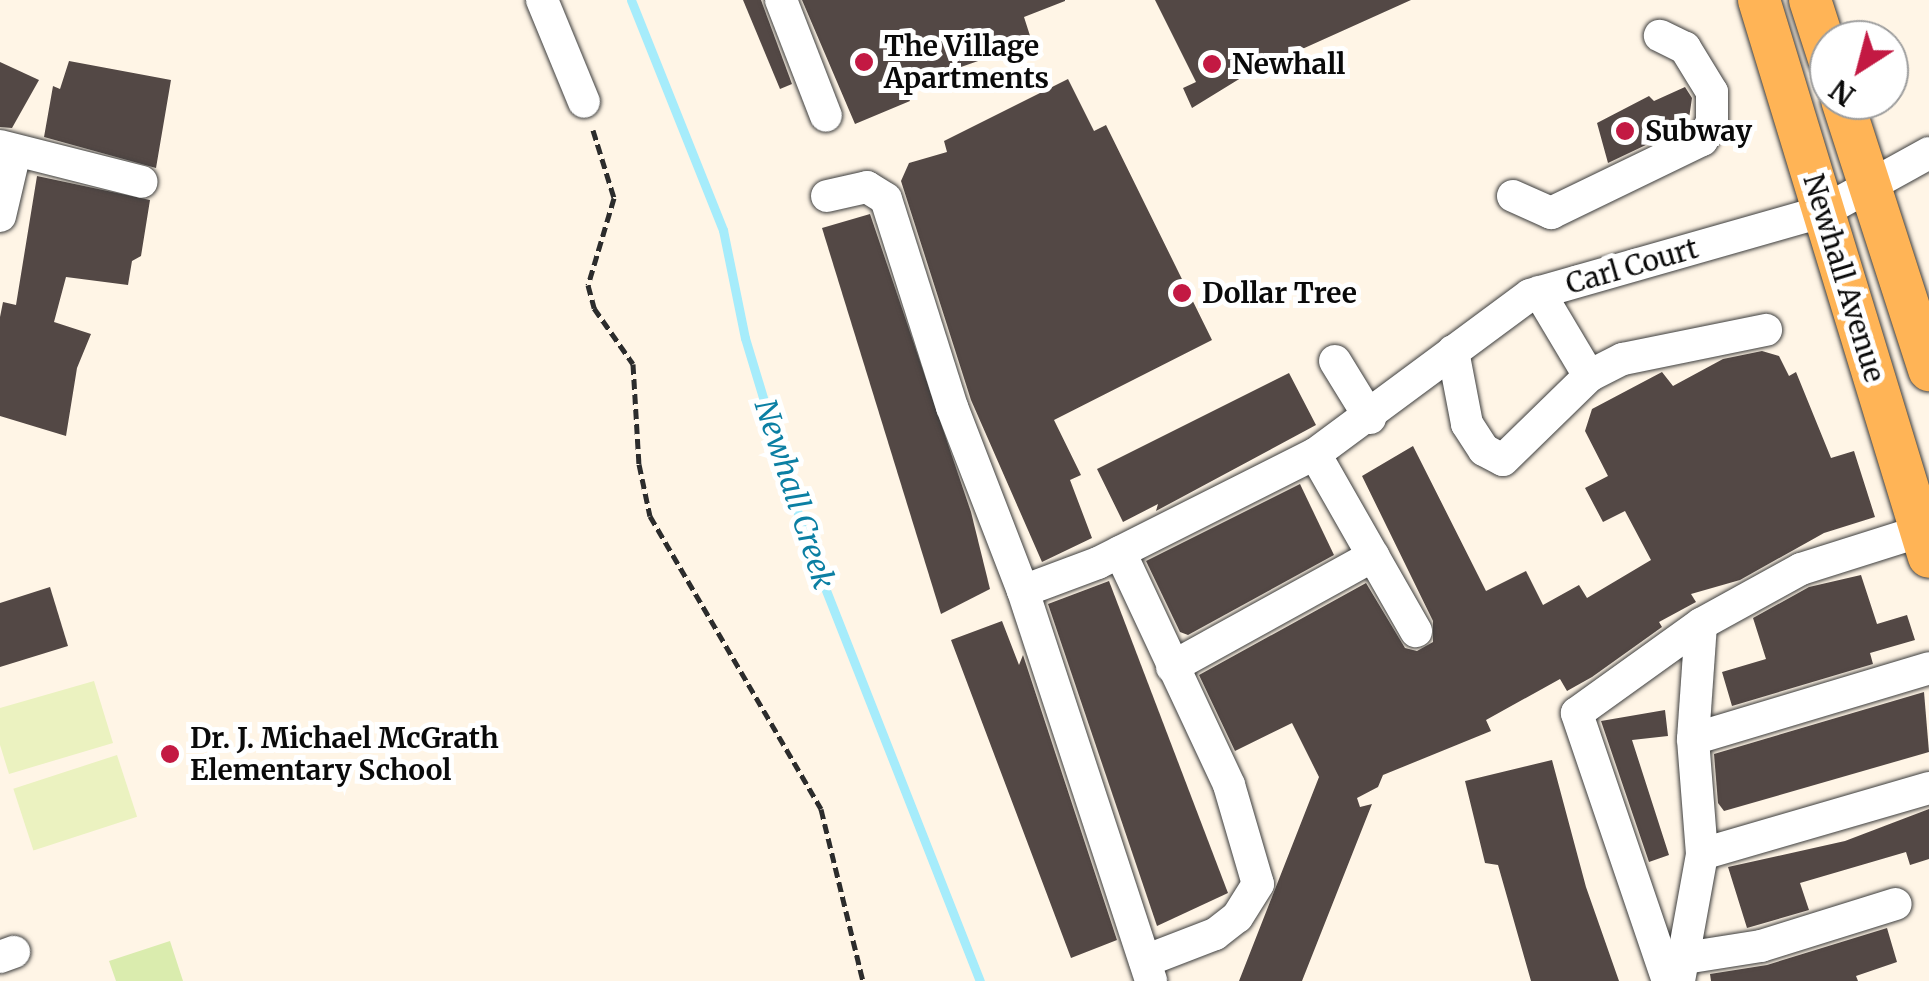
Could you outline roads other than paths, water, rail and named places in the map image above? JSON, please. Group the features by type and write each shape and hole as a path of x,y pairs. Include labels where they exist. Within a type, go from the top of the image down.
{"main road":[{"name":"Newhall Avenue","path":"1759,0 1925,544"},
{"name":"Newhall Avenue","path":"1848,120 1929,370"}],"street":[{"path":"542,0 584,102"},
{"path":"781,0 826,116"},
{"path":"1513,196 1551,213 1702,140 1712,122 1712,92 1685,48 1660,36"},
{"path":"0,216 8,149 142,182"},
{"name":"Carl Court","path":"1023,591 1120,552 1314,454 1370,418 1453,350 1539,292 1824,211 1929,153"},
{"path":"827,196 867,187 886,199 952,407 1023,591 1148,971 1237,917 1258,884 1229,785 1120,552"},
{"path":"1539,292 1589,376"},
{"path":"1453,350 1467,424 1484,450 1503,460 1589,376 1623,359 1766,330"},
{"path":"1335,361 1370,418"},
{"path":"1314,454 1416,631"},
{"path":"1673,971 1577,713 1702,624 1801,569 1925,544"},
{"path":"1172,667 1373,556"},
{"path":"1673,971 1702,854 1693,739 1702,624"},
{"path":"1693,739 1929,668"},
{"path":"1702,854 1929,788"},
{"path":"1673,971 1896,904"}],"waterway":[{"name":"Newhall Creek","path":"631,0 723,230 745,338 805,537 980,981"}],"place":[{"name":"The Village Apartments","path":"864,62"},
{"name":"Newhall","path":"1212,64"},
{"name":"Subway","path":"1625,131"},
{"name":"Dollar Tree","path":"1182,293"},
{"name":"Dr. J. Michael McGrath Elementary School","path":"170,754"}]}
